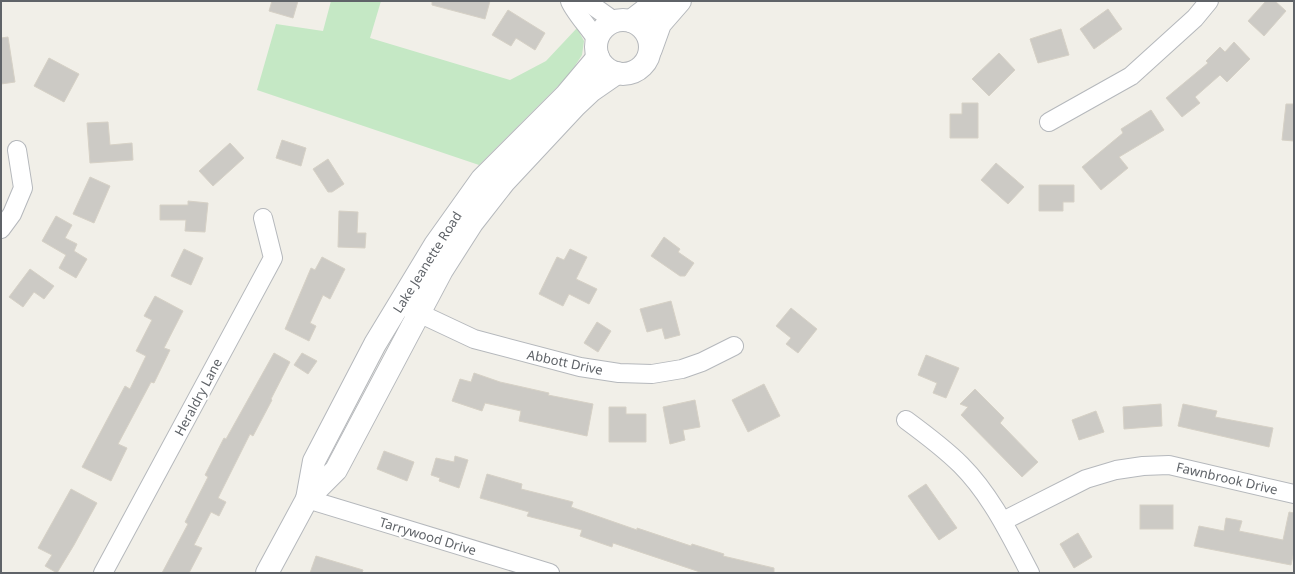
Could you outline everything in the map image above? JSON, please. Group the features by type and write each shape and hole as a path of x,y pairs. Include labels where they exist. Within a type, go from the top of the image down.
{"street":[{"path":"570,1 572,6 589,27 606,68 617,74 635,72 643,66 648,58 660,24 680,1"},
{"path":"586,1 622,21 639,25 646,32 650,40 651,49"},
{"path":"597,49 600,32 657,1"},
{"path":"1049,122 1131,76 1195,18 1208,1"},
{"name":"Lake Jeanette Road","path":"267,573 307,499 336,470 409,309 435,245 482,179 566,95 597,49"},
{"name":"Lake Jeanette Road","path":"409,309 443,267 472,223 504,182 575,106 591,91 617,74"},
{"path":"1,229 12,214 23,188 17,150"},
{"name":"Heraldry Lane","path":"103,573 272,258 263,218"},
{"name":"Abbott Drive","path":"409,309 474,339 580,367 619,373 652,374 682,369 702,362 734,346"},
{"path":"906,420 961,465 982,489 1003,522 1030,573"},
{"name":"Fawnbrook Drive","path":"1003,522 1086,479 1116,470 1143,466 1169,465 1294,494"},
{"name":"Tarrywood Drive","path":"307,499 550,573"}],"green space":[{"path":"331,1 381,1 370,38 510,80 546,61 577,28 584,41 582,55 569,75 479,165 257,90 276,24 323,31"}],"building":[{"path":"272,1 298,1 293,18 269,11"},
{"path":"432,1 490,1 485,19 432,5"},
{"path":"1266,1 1275,1 1286,11 1264,36 1248,21"},
{"path":"1108,9 1122,29 1094,49 1080,29"},
{"path":"508,10 545,33 535,50 516,38 511,46 492,35"},
{"path":"1061,29 1069,55 1038,63 1030,39"},
{"path":"8,37 15,82 1,84 1,38"},
{"path":"1234,42 1250,59 1227,82 1220,75 1195,97 1200,103 1182,117 1166,98 1208,63 1206,61 1220,47 1225,52"},
{"path":"999,53 1015,70 989,96 972,79"},
{"path":"49,58 79,74 64,102 34,86"},
{"path":"962,103 978,103 978,138 950,138 950,114 962,114"},
{"path":"1286,104 1294,104 1294,141 1282,140"},
{"path":"1151,110 1164,130 1119,157 1128,168 1101,190 1082,167 1123,133 1121,129"},
{"path":"108,122 110,145 132,143 133,160 90,163 87,123"},
{"path":"282,140 306,148 301,166 276,158"},
{"path":"230,143 244,158 213,186 199,171"},
{"path":"328,159 344,184 332,192 328,192 313,169"},
{"path":"996,163 1024,187 1008,204 981,180"},
{"path":"90,177 110,186 94,223 73,214"},
{"path":"1039,185 1074,185 1074,202 1063,202 1063,211 1039,211"},
{"path":"188,201 208,203 205,232 185,231 186,220 160,220 160,205 188,205"},
{"path":"339,211 358,212 357,233 366,233 365,248 338,247"},
{"path":"56,216 72,225 65,238 77,244 74,251 87,259 76,278 59,268 66,255 42,241"},
{"path":"664,237 680,249 678,252 694,263 685,276 680,276 651,256"},
{"path":"184,249 203,258 191,285 171,276"},
{"path":"570,249 587,257 576,279 597,289 589,304 569,294 563,306 539,294 557,257 564,260"},
{"path":"322,257 345,269 330,299 323,295 310,323 316,326 309,341 285,329 311,268 315,270"},
{"path":"30,269 54,286 44,299 34,292 23,307 9,297"},
{"path":"155,296 183,311 164,348 170,350 154,383 151,382 118,444 127,448 111,481 82,467 125,386 130,389 146,356 136,351 152,320 144,316"},
{"path":"671,301 680,335 665,339 662,328 647,332 640,309"},
{"path":"791,308 817,329 798,353 786,344 791,338 776,326"},
{"path":"597,322 611,331 598,352 584,343"},
{"path":"274,353 290,362 253,436 250,434 218,498 226,502 219,516 211,512 194,545 202,548 189,573 162,573 188,524 185,522 208,477 205,475 224,438 226,439"},
{"path":"302,353 317,361 308,374 294,365"},
{"path":"926,355 959,368 946,398 933,393 937,383 918,375"},
{"path":"474,373 500,382 549,393 548,395 593,404 587,436 519,421 521,411 485,403 482,411 452,401 460,379 471,382"},
{"path":"764,384 780,416 748,432 732,400"},
{"path":"975,389 1004,418 1000,423 1038,462 1022,477 961,415 968,407 960,404"},
{"path":"695,400 700,427 683,430 685,440 670,444 663,407"},
{"path":"1161,404 1162,426 1124,429 1123,407"},
{"path":"1183,404 1217,411 1215,417 1273,428 1269,447 1178,426"},
{"path":"609,407 626,407 626,414 646,414 646,442 609,442"},
{"path":"1096,411 1104,432 1079,440 1072,420"},
{"path":"384,451 414,462 407,481 377,469"},
{"path":"455,456 468,460 459,488 439,481 440,478 431,475 436,458 454,462"},
{"path":"487,474 522,484 521,489 573,502 571,507 637,530 637,528 691,546 692,544 724,554 723,556 774,568 774,573 703,573 613,543 612,547 580,536 582,530 527,516 529,512 480,498"},
{"path":"926,484 957,528 939,540 908,496"},
{"path":"71,489 97,503 57,573 45,566 52,555 38,548"},
{"path":"1140,505 1173,505 1173,529 1140,529"},
{"path":"1289,512 1294,513 1294,551 1291,565 1194,546 1199,526 1224,531 1226,518 1242,521 1239,531 1283,540"},
{"path":"1078,533 1092,557 1074,568 1060,544"},
{"path":"316,556 363,570 362,573 310,573"}]}
